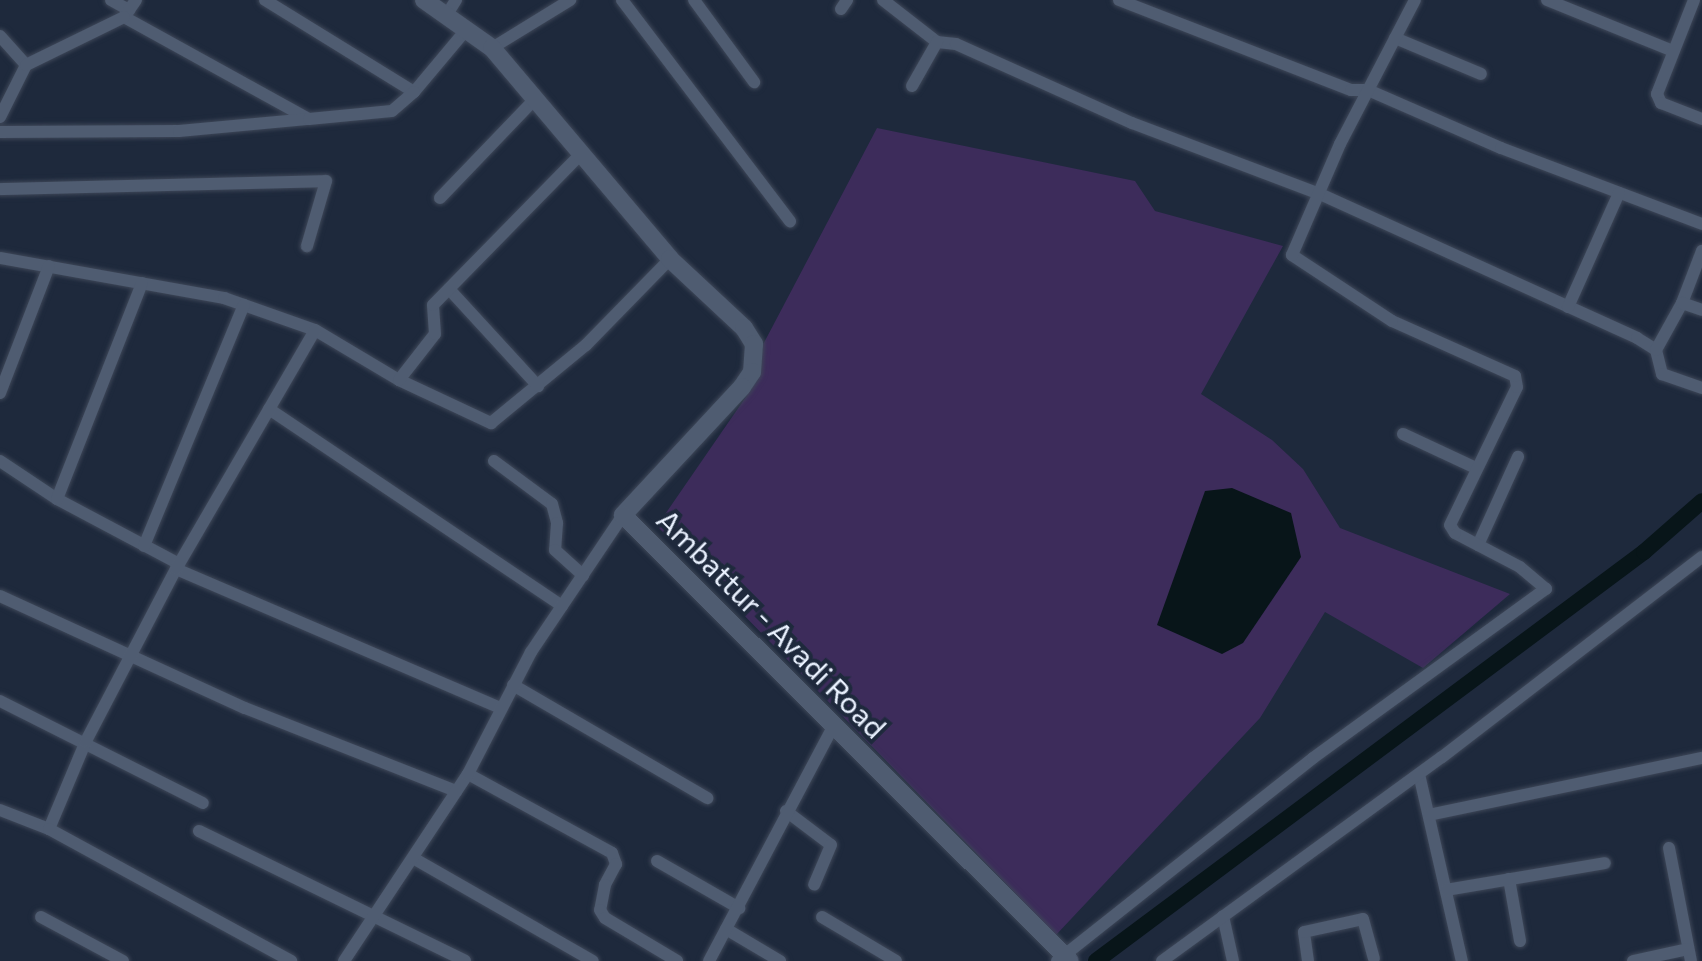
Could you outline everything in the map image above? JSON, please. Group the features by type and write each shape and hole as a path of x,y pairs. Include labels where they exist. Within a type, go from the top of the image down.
{"street":[{"path":"111,0 309,119"},
{"path":"265,0 414,92"},
{"name":"Ambattur - Avadi Road","path":"424,0 451,8 466,30 492,48 670,259 744,328 754,344 754,364 742,387 623,515 835,723 1064,958"},
{"path":"492,48 570,0"},
{"path":"622,0 790,221"},
{"path":"694,0 754,82"},
{"path":"883,0 937,42 956,44 1132,123 1320,194 1656,350"},
{"path":"1119,0 1351,90 1368,90 1702,224"},
{"path":"1064,958 1313,758 1546,589 1532,575 1478,545 1450,525 1517,387 1515,376 1392,321 1292,255 1368,90 1415,0"},
{"path":"1547,0 1671,50"},
{"path":"1696,4 1671,50 1657,94 1661,103 1702,119"},
{"path":"0,117 26,65 130,9"},
{"path":"0,132 179,131 392,111 414,92 466,30"},
{"path":"0,36 26,65"},
{"path":"1395,38 1481,74"},
{"path":"912,86 937,42"},
{"path":"440,198 534,100"},
{"path":"399,380 435,334 433,305 581,154"},
{"path":"0,189 326,181 307,246"},
{"path":"1568,307 1619,193"},
{"path":"1702,251 1682,303 1656,350 1662,374 1702,388"},
{"path":"0,258 244,305 315,330 399,380 491,423 538,386 670,259"},
{"path":"0,393 49,266"},
{"path":"57,499 142,283"},
{"path":"449,289 538,386"},
{"path":"1682,303 1702,310"},
{"path":"144,546 244,305"},
{"path":"49,829 86,741 131,655 178,567 315,330"},
{"path":"269,409 562,606"},
{"path":"1403,434 1476,468"},
{"path":"1478,545 1518,457"},
{"path":"0,461 57,499 178,567 501,708"},
{"path":"494,461 552,504 557,523 555,550 583,575"},
{"path":"344,961 468,774 513,685 623,515"},
{"path":"1162,961 1419,774 1702,557"},
{"path":"0,596 245,708 456,791"},
{"path":"513,685 707,798"},
{"path":"0,701 86,741 203,803"},
{"path":"709,961 835,723"},
{"path":"1429,815 1702,758"},
{"path":"468,774 612,853 616,864 600,910 605,918 677,961"},
{"path":"1419,774 1462,961"},
{"path":"0,810 49,829 291,961"},
{"path":"786,811 831,845 814,885"},
{"path":"199,831 374,913 465,961"},
{"path":"1633,961 1690,955 1669,848"},
{"path":"413,858 593,961"},
{"path":"657,861 739,908"},
{"path":"1446,890 1605,863"},
{"path":"1509,879 1520,941"},
{"path":"1223,916 1233,961"},
{"path":"41,917 123,961"},
{"path":"822,917 888,959"},
{"path":"1308,961 1304,932 1363,919 1374,959"},
{"path":"726,929 780,961"}],"shaded area":[{"path":"877,128 1135,181 1155,211 1283,246 1201,394 1272,440 1303,469 1340,528 1510,594 1423,668 1325,612 1260,718 1056,935 657,526 752,388 757,356"},
{"path":"1232,488 1291,513 1301,557 1243,643 1222,654 1157,625 1205,491"}],"waterway":[{"path":"1096,961 1644,552 1702,501"}]}
